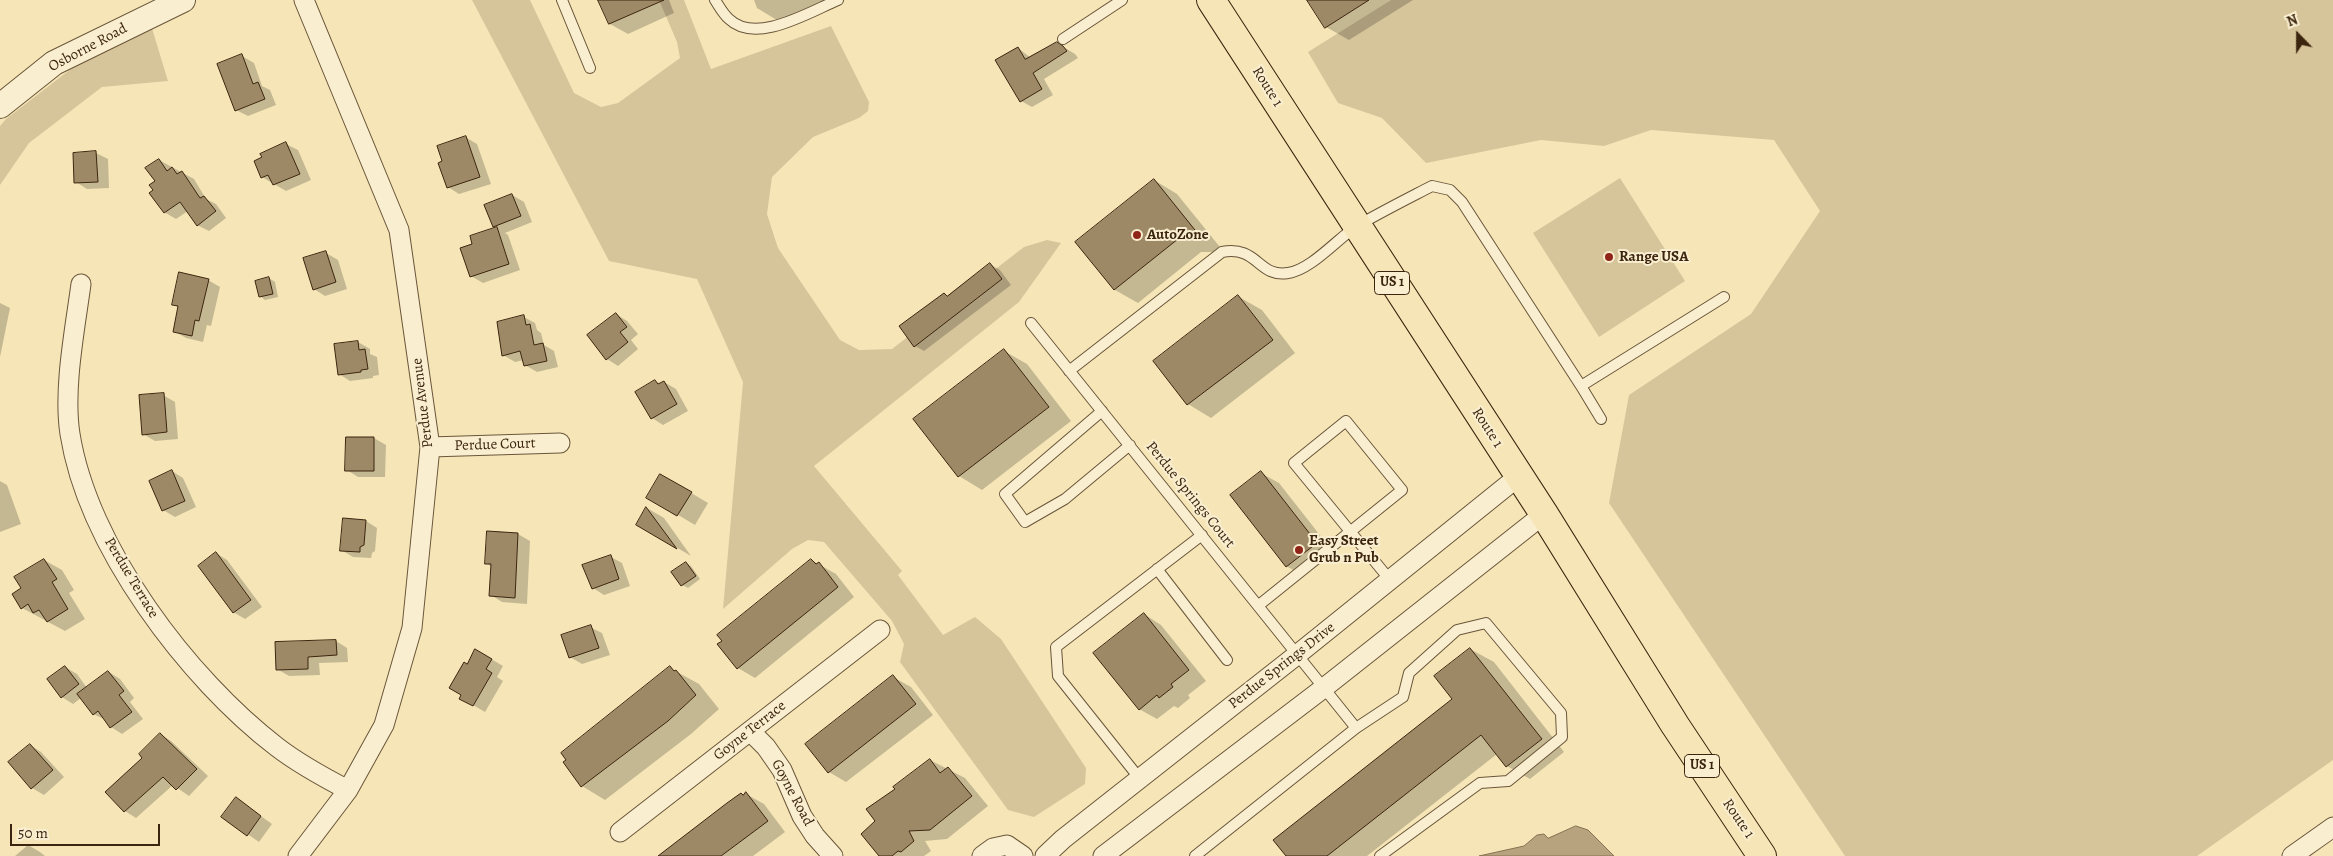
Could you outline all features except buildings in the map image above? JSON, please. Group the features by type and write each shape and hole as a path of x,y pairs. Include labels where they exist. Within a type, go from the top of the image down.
{"main road":[{"name":"Route 1","path":"1211,0 1356,227 1544,514 1676,725 1762,856"}],"street":[{"name":"Osborne Road","path":"0,106 54,63 183,0"},
{"name":"Perdue Avenue","path":"298,856 348,790 384,724 412,628 430,447 399,230 304,0"},
{"name":"Perdue Terrace","path":"81,284 73,342 69,401 70,432 87,496 106,537 132,583 161,626 204,678 236,711 277,747 311,770 348,790"},
{"name":"Perdue Court","path":"430,447 560,443"},
{"name":"Perdue Springs Drive","path":"1045,856 1063,839 1298,654 1519,476"},
{"path":"1103,856 1325,687 1544,514"},
{"name":"Goyne Terrace","path":"620,832 880,630"},
{"name":"Goyne Road","path":"750,731 766,747 782,770 802,816 815,836 833,856"},
{"path":"2292,856 2333,827"},
{"path":"982,856 993,848 1007,845 1023,856"}],"lane":[{"path":"562,0 590,68"},
{"path":"715,0 729,20 747,30 771,28 838,0"},
{"path":"1064,39 1122,0"},
{"path":"1070,371 1222,252 1233,250 1245,252 1265,269 1288,274 1300,270 1356,227 1432,186 1450,190 1462,202 1601,419"},
{"path":"1581,386 1724,297"},
{"name":"Perdue Springs Court","path":"1031,323 1356,728"},
{"path":"1102,411 1005,494 1025,522 1065,500 1130,445"},
{"path":"1258,605 1350,532 1402,490 1346,421 1294,463 1350,532 1390,580"},
{"path":"1140,778 1058,676 1056,647 1202,535"},
{"path":"1157,569 1227,660"},
{"path":"1195,856 1356,728 1403,697 1409,673 1457,630 1486,623 1561,713 1562,737 1508,781 1480,782 1380,856"}],"shaded area":[{"path":"472,0 530,0 574,93 601,107 618,103 680,58 677,42 659,0 684,0 711,69 831,26 869,102 868,111 859,118 813,137 772,177 767,214 778,248 840,340 859,350 892,349 1024,247 1047,240 1061,243 1019,302 814,466 902,571 898,575 943,635 975,617 1001,639 1086,768 1085,784 1034,817 1008,810 900,662 904,644 892,621 824,542 808,540 792,549 723,609 743,382 697,279 609,261"},
{"path":"1391,0 2333,0 2333,760 2197,856 1845,856 1609,503 1629,395 1751,314 1820,211 1774,140 1651,130 1604,146 1541,140 1426,163 1382,118 1338,103 1308,52"},
{"path":"151,25 168,81 102,87 29,143 0,185 0,126 6,119 72,68"},
{"name":"Range USA","path":"1620,178 1685,281 1599,337 1533,233"},
{"path":"1576,826 1588,830 1614,856 1479,856 1524,846 1537,835 1544,834 1548,838"}],"place":[{"name":"AutoZone","path":"1137,235"},
{"name":"Range USA","path":"1609,257"},
{"name":"Easy Street Grub n Pub","path":"1299,550"}]}
